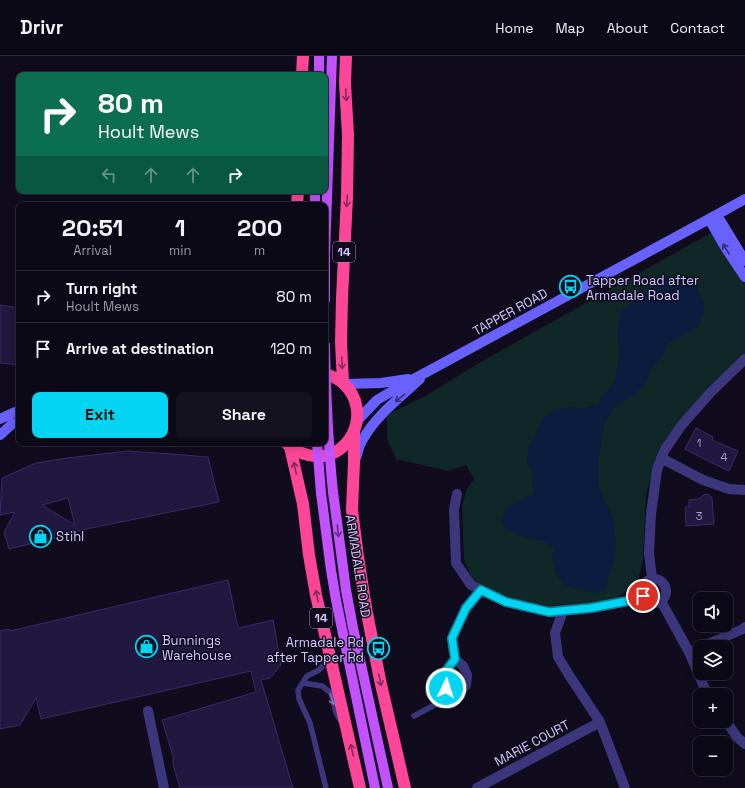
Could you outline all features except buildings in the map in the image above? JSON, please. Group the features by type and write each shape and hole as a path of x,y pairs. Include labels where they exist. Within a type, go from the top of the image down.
{"highway":[{"path":"302,72 303,56"},
{"name":"14","path":"289,446 301,454 313,456 326,455 338,451 354,432 358,420 357,407 353,394 344,384 341,342 348,142 345,83 346,56"},
{"path":"328,375 335,377 344,384"},
{"name":"14","path":"354,432 354,462"},
{"name":"14","path":"288,446 303,504 309,555 316,595 360,788"},
{"name":"ARMADALE ROAD","path":"354,462 352,510 358,557 380,680 405,788"}],"main road":[{"path":"319,56 319,72"},
{"path":"328,169 332,56"},
{"name":"ARMADALE ROAD","path":"328,426 333,492 345,583 365,685 388,788"},
{"name":"ARMADALE ROAD","path":"317,446 321,493 337,608 375,788"}],"street":[{"name":"TAPPER ROAD","path":"358,420 376,400 745,199"},
{"path":"713,217 745,261"},
{"path":"713,217 725,247 745,277"},
{"path":"652,578 649,553 651,514 657,470 661,458 681,426 711,392 745,359"},
{"path":"354,462 361,442 371,426 387,408 405,394 429,371"},
{"name":"TAPPER ROAD","path":"344,384 381,383 414,379"},
{"path":"0,419 16,412"},
{"path":"0,435 12,424 16,423"},
{"path":"661,458 703,480 729,489 745,490"},
{"path":"457,494 454,509 456,563 470,585 506,602 549,612 598,607 633,600 643,596"},
{"path":"652,578 662,580 665,585 666,594 661,601 654,603 646,600 643,596 642,587 646,581 652,578"},
{"path":"455,659 446,671 443,678 446,688 452,692 460,692 466,685 467,675 463,666 455,659 452,638 466,608 481,590"},
{"path":"661,601 689,652 705,688"},
{"path":"563,611 555,633 558,656 568,675 600,722 625,788"},
{"path":"717,640 745,627"},
{"path":"689,652 693,650"},
{"path":"148,711 164,788"},
{"name":"MARIE COURT","path":"477,788 600,722"},
{"path":"731,728 745,744"}],"lane":[{"path":"326,788 310,723 299,699 298,690 307,676 319,670 330,658"},
{"path":"303,683 322,686 331,693 336,713 347,731"},
{"path":"414,716 449,697 452,692"}],"green space":[{"path":"716,230 745,277 745,354 659,449 646,495 643,560 637,584 616,598 565,609 528,604 489,591 472,579 464,559 462,506 467,489 474,479 466,465 448,471 396,459 387,439 387,415 427,395 479,363"}],"water":[{"path":"680,273 696,286 705,305 699,326 669,343 662,357 651,370 645,384 631,397 613,409 604,425 598,463 599,484 603,498 612,515 616,538 615,555 605,590 594,593 565,586 556,574 552,557 554,548 543,541 525,537 506,530 501,521 505,510 513,503 533,494 532,472 527,462 529,448 544,417 553,411 569,407 582,408 597,404 614,382 620,353 617,335 621,311 662,279"}],"place":[{"name":"Tapper Road after Armadale Road","path":"570,287"},
{"name":"Stihl","path":"41,536"},
{"name":"Bunnings Warehouse","path":"146,647"},
{"name":"Armadale Rd after Tapper Rd","path":"379,649"}],"route":[{"path":"446,688 443,678 450,664 455,659 452,638 466,608 481,590 506,602 549,612 591,608 633,600 643,596"}]}
